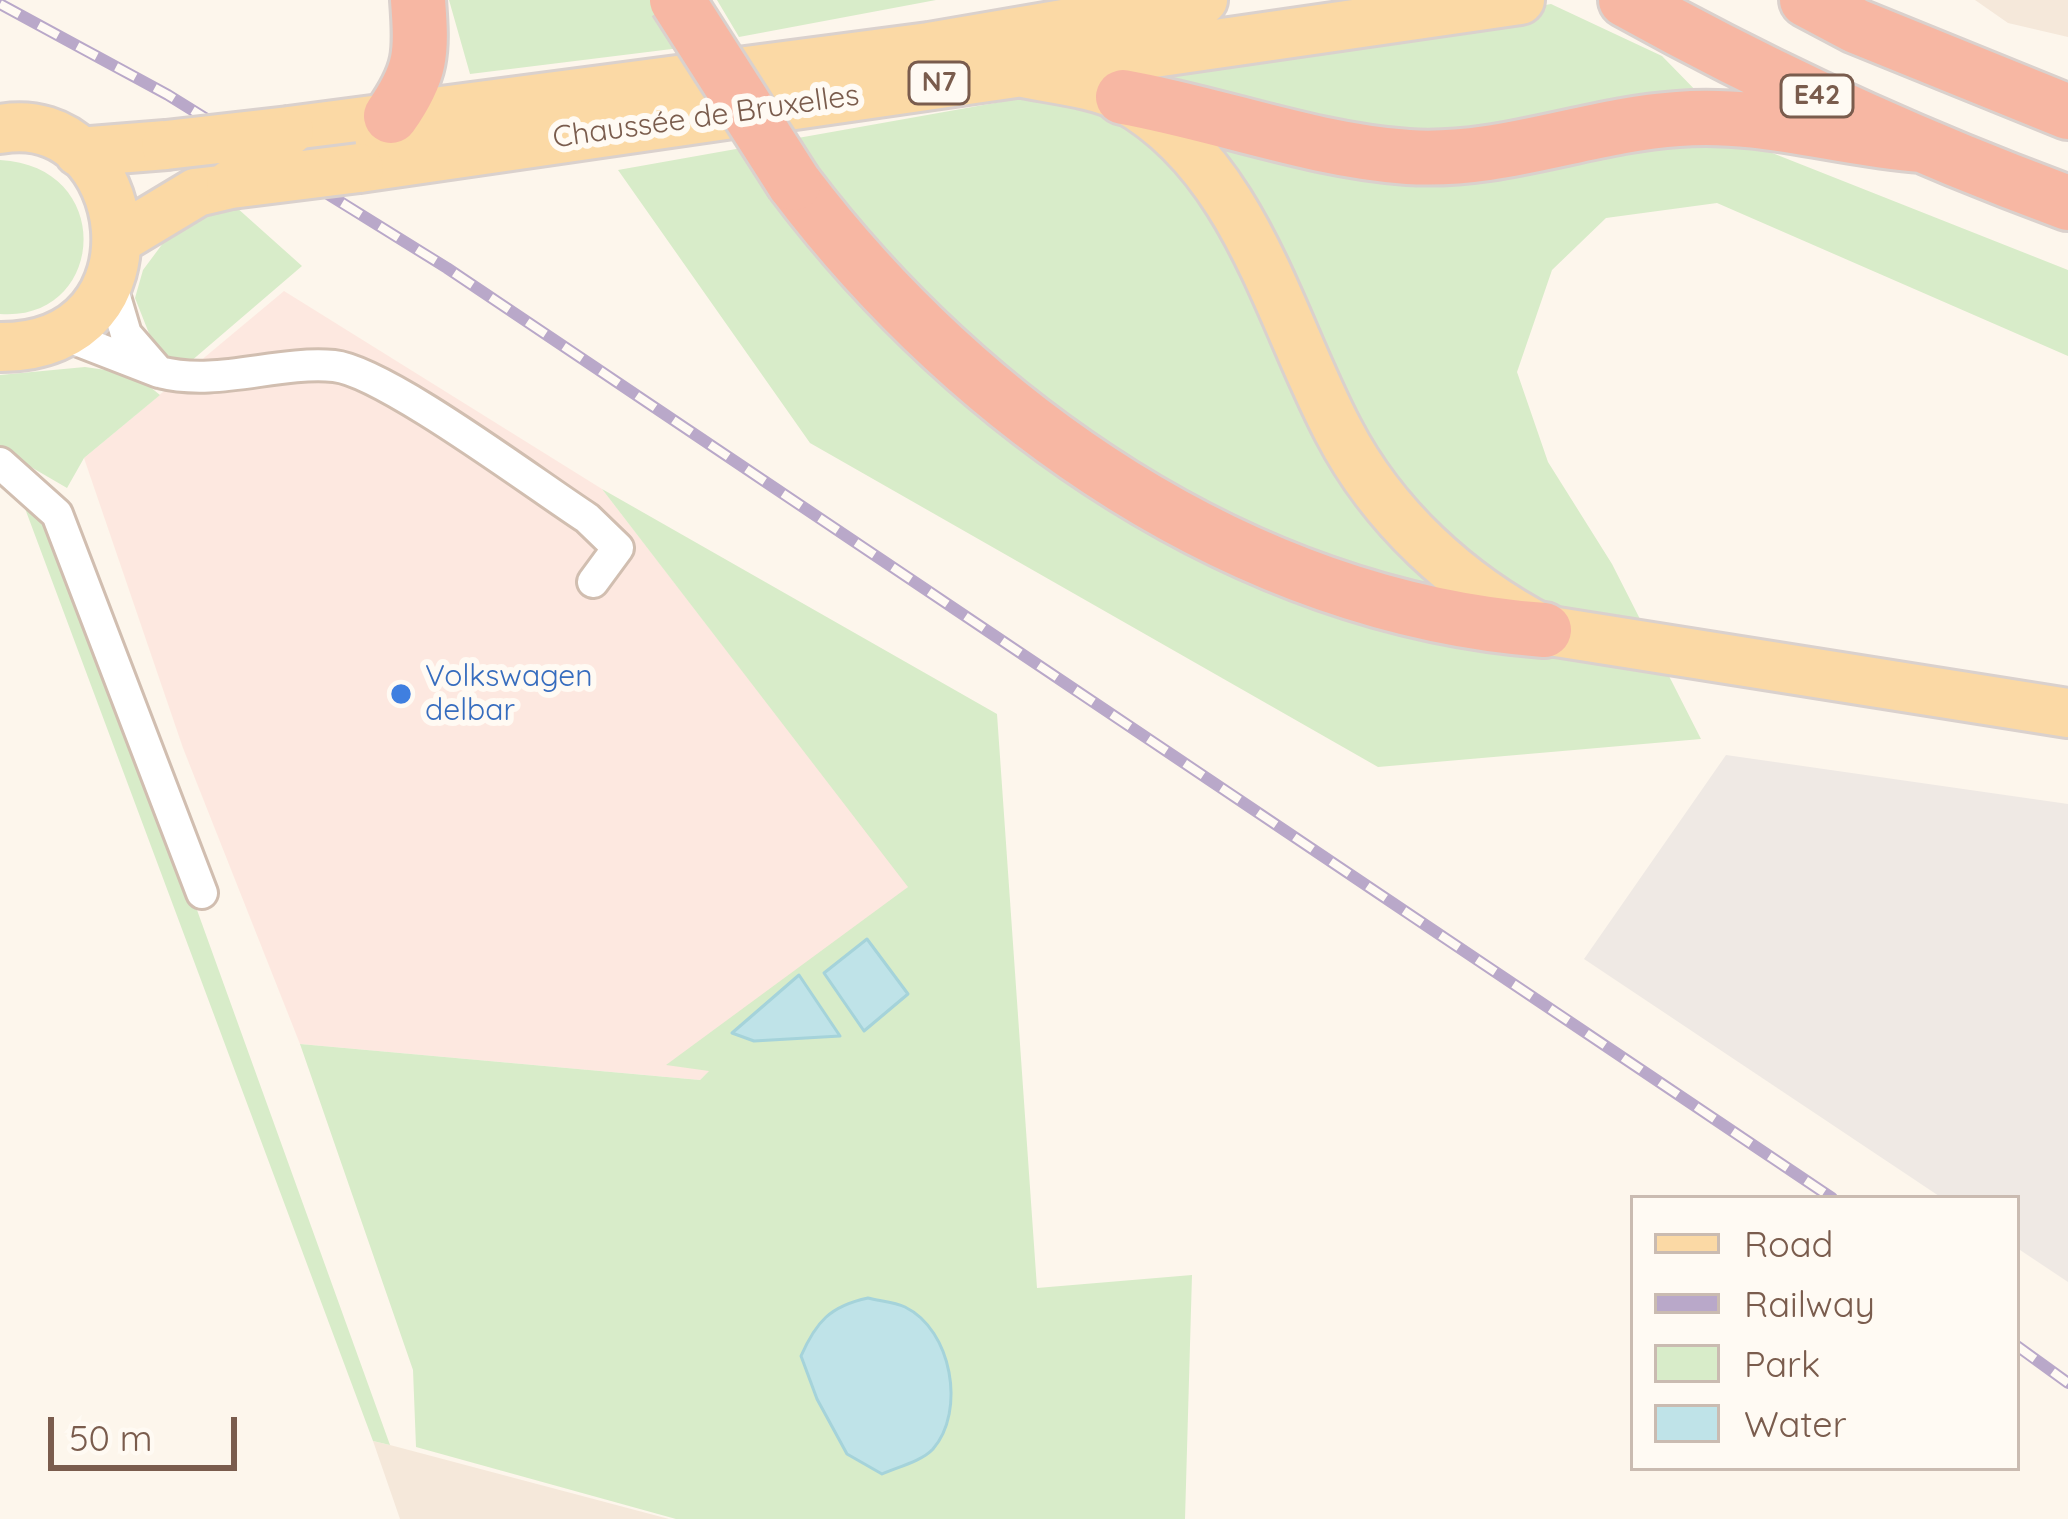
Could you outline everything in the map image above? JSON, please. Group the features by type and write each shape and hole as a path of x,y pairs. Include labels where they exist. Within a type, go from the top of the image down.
{"highway":[{"path":"391,116 415,82 422,49 418,0"},
{"path":"677,0 794,184 849,256 934,345 995,396 1135,493 1203,529 1352,590 1484,626 1544,630"},
{"name":"E42","path":"1627,0 1713,48 1922,145 2068,202"},
{"path":"1807,0 1856,26 2068,112"},
{"path":"1123,97 1191,109 1310,145 1411,157 1493,155 1671,119 1731,116 1804,126 1851,140 1922,145"}],"main road":[{"name":"Chaussée de Bruxelles","path":"79,152 445,114 929,47 1203,0"},
{"name":"Chaussée de Bruxelles","path":"61,334 90,311 115,260 164,208 231,184 1520,0"},
{"path":"1018,72 1123,97 1182,144 1242,222 1340,435 1390,508 1488,602 1544,630 2068,713"},
{"path":"3,125 46,134 79,152 101,177 115,207 115,260"},
{"path":"0,347 33,345 61,334"}],"street":[{"path":"115,260 126,334 159,372"},
{"path":"61,334 190,380 295,368 362,370 587,518 618,548 593,582"},
{"path":"0,464 57,514 202,893"}],"shaded area":[{"path":"1975,0 2068,0 2068,37 2008,23"},
{"path":"284,291 602,489 909,886 700,1080 300,1044 183,748 84,458"},
{"path":"1726,755 2068,804 2068,1282 2020,1250 2020,1195 1938,1195 1584,959"},
{"path":"373,1441 390,1445 669,1519 400,1519"}],"green space":[{"path":"449,0 654,0 680,48 470,74"},
{"path":"717,0 936,0 739,37"},
{"path":"1551,4 1662,56 1747,143 2068,270 2068,356 1717,203 1606,218 1552,270 1517,372 1548,462 1612,564 1701,739 1378,767 810,443 618,170"},
{"path":"0,160 38,169 64,188 79,213 84,242 77,270 61,294 35,310 0,314"},
{"path":"236,207 302,266 183,368 154,346 135,298 143,270 175,227"},
{"path":"85,367 134,374 160,395 84,458 67,488 0,449 0,375"},
{"path":"602,489 997,714 1037,1288 1192,1275 1185,1519 676,1519 416,1447 413,1370 300,1044 700,1080 709,1071 666,1065 908,887"},
{"path":"20,495 52,508 390,1445 373,1441"}],"water":[{"path":"867,939 908,994 864,1031 824,973"},
{"path":"799,975 840,1036 754,1041 732,1033"},
{"path":"868,1298 901,1305 921,1318 943,1352 951,1393 943,1433 933,1449 882,1474 847,1454 817,1399 801,1356 826,1317"}],"railway":[{"path":"0,4 168,95 447,268 1828,1195"},
{"path":"2020,1348 2068,1383"}],"place":[{"name":"Volkswagen delbar","path":"401,694"}]}
